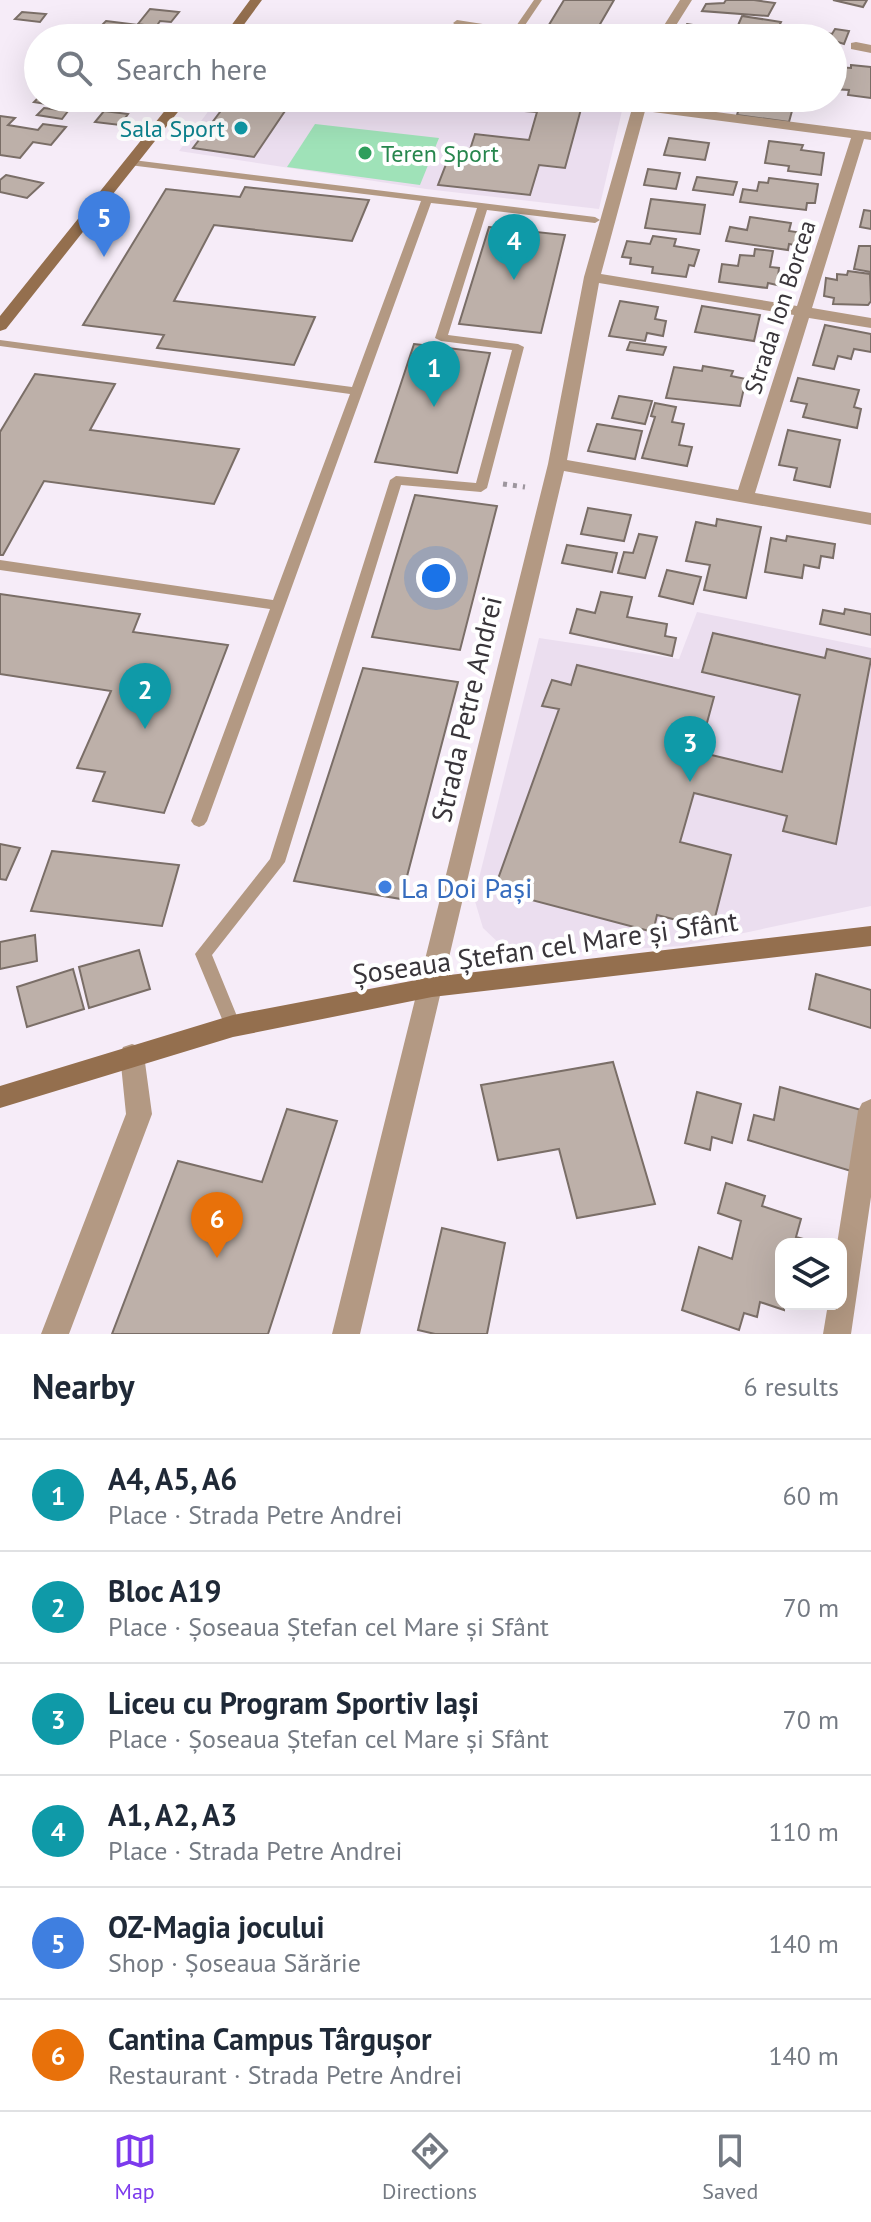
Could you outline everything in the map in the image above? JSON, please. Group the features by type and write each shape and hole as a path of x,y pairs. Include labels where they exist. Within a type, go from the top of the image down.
{"street":[{"path":"238,24 256,0"},
{"path":"671,24 686,0"},
{"path":"856,46 871,49"},
{"path":"0,326 171,112"},
{"name":"Strada Petre Andrei","path":"346,1334 551,491 592,277 638,112"},
{"path":"709,112 865,135"},
{"name":"Strada Ion Borcea","path":"745,495 865,135"},
{"path":"592,277 871,323"},
{"path":"557,464 871,519"},
{"name":"Șoseaua Ștefan cel Mare și Sfânt","path":"0,1097 233,1026 432,987 871,936"},
{"path":"55,1334 139,1114 132,1055"},
{"path":"837,1334 871,1111"}],"lane":[{"path":"522,24 538,0"},
{"path":"457,23 464,24"},
{"path":"133,163 595,220"},
{"path":"199,821 427,199"},
{"path":"233,1026 203,954 277,862 396,480 481,488 518,347 441,338 483,206"},
{"path":"0,343 357,391"},
{"path":"0,565 277,605"}],"path":[{"path":"483,481 551,491"}],"shaded area":[{"path":"208,112 622,112 599,209 426,189 179,151"},
{"path":"697,612 871,648 871,906 682,946 580,952 528,952 503,947 483,928 474,898 539,638 679,659"}],"green space":[{"name":"Teren Sport","path":"315,124 439,138 420,185 287,167"}],"building":[{"path":"564,0 614,0 600,24 549,24"},
{"path":"726,0 775,3 768,16 702,11 706,4 724,3"},
{"path":"833,0 867,0 863,7"},
{"path":"150,9 179,12 171,22 138,24"},
{"path":"22,12 46,14 40,22 15,19"},
{"path":"742,16 781,22 780,24 739,24"},
{"path":"106,21 130,24 103,24"},
{"path":"851,65 871,67 871,98 848,95 847,68 851,68"},
{"path":"40,112 67,112 62,119 37,115"},
{"path":"103,112 128,114 120,125 95,122"},
{"name":"Sala Sport","path":"220,112 284,112 254,157 193,148"},
{"path":"537,112 580,112 565,168 539,165 530,195 438,185 450,154 468,156 475,134 529,140"},
{"path":"738,112 792,112 789,122 737,115"},
{"path":"0,116 15,118 8,125 38,130 43,124 66,127 51,145 33,142 20,158 0,155"},
{"path":"669,138 709,143 705,160 664,155"},
{"path":"769,141 803,145 801,150 824,153 821,175 788,171 789,166 765,163"},
{"path":"648,169 680,173 676,189 644,185"},
{"path":"6,175 43,183 27,198 0,192 0,180"},
{"path":"697,177 737,182 733,195 693,190"},
{"path":"769,178 818,184 815,203 807,203 806,210 740,202 743,189 757,191 759,182 768,183"},
{"path":"245,187 369,200 352,241 214,225 174,301 315,317 294,365 157,348 164,335 83,325 166,189 240,197"},
{"path":"651,199 705,205 700,234 645,228"},
{"path":"864,210 871,211 871,229 860,227"},
{"path":"750,217 791,223 789,231 803,233 800,246 789,244 788,250 726,241 730,227 747,230"},
{"path":"489,227 565,235 541,333 459,324"},
{"path":"653,236 676,239 674,246 699,250 694,266 689,265 686,277 652,273 653,267 630,264 631,258 622,257 627,241 650,244"},
{"path":"859,246 871,246 871,272 854,269"},
{"path":"755,249 773,251 770,267 779,268 777,285 768,283 767,288 719,282 722,264 738,266 740,255 754,256"},
{"path":"848,271 870,274 871,301 868,305 833,304 834,298 824,296 826,278 837,280 837,274 847,275"},
{"path":"620,301 658,307 655,319 666,321 663,336 647,333 645,341 609,336"},
{"path":"702,306 760,315 754,341 695,332"},
{"path":"825,325 871,334 871,352 854,349 851,359 838,356 834,369 813,365"},
{"path":"630,342 666,347 663,355 627,350"},
{"path":"414,344 490,353 457,473 375,462"},
{"path":"703,366 733,371 731,376 746,379 740,406 666,398 674,367 702,371"},
{"path":"35,374 115,384 90,430 239,449 214,504 44,481 3,555 0,555 0,432"},
{"path":"798,378 859,390 854,407 861,409 857,428 803,417 807,404 791,401"},
{"path":"619,396 652,401 645,424 612,418"},
{"path":"655,403 676,407 672,422 684,424 679,445 692,447 687,466 642,458 655,417 651,416"},
{"path":"597,424 642,431 635,459 588,451"},
{"path":"788,430 840,440 830,487 794,480 797,468 779,465"},
{"path":"415,495 497,506 460,650 372,637"},
{"path":"588,508 631,515 624,541 581,534"},
{"path":"717,519 761,527 746,598 704,590 710,565 686,561 696,522 716,526"},
{"path":"639,534 657,537 645,578 618,573 624,552 633,553"},
{"path":"787,536 835,544 833,558 821,556 819,568 804,565 802,578 765,572 771,538 786,541"},
{"path":"567,545 617,553 612,572 562,563"},
{"path":"667,570 701,577 693,604 659,596"},
{"path":"601,592 632,597 627,617 667,624 665,636 676,638 672,656 570,633 577,609 595,613"},
{"path":"0,594 140,614 133,632 228,645 164,813 93,801 105,772 77,768 111,691 0,674"},
{"path":"845,609 871,614 871,635 820,624 823,610 844,614"},
{"path":"713,633 825,658 827,649 871,659 836,844 783,831 787,816 694,793 680,842 731,855 712,929 657,915 653,932 494,890 559,709 542,706 552,680 571,685 577,665 714,697 699,752 782,772 800,695 702,672"},
{"path":"363,668 458,682 401,899 294,881"},
{"path":"0,844 20,848 6,880 0,879"},
{"path":"52,851 179,865 162,926 31,911"},
{"path":"35,935 37,961 0,969 0,942"},
{"path":"139,950 150,989 89,1008 79,967"},
{"path":"73,969 84,1009 27,1027 17,987"},
{"path":"816,974 871,990 871,1028 809,1009"},
{"path":"613,1062 655,1204 577,1218 559,1149 498,1160 481,1085"},
{"path":"780,1087 861,1110 851,1171 748,1140 754,1115 774,1120"},
{"path":"697,1092 741,1104 732,1143 712,1137 710,1150 685,1143"},
{"path":"287,1109 337,1121 268,1334 112,1334 178,1161 262,1182"},
{"path":"726,1183 765,1196 762,1206 801,1219 796,1237 800,1238 775,1238 775,1307 760,1302 757,1317 744,1313 739,1330 682,1310 699,1247 732,1259 741,1221 718,1213"},
{"path":"442,1228 505,1243 487,1334 435,1334 418,1330"}],"place":[{"name":"Sala Sport","path":"241,128"},
{"name":"Teren Sport","path":"365,153"},
{"name":"OZ-Magia jocului","path":"104,257"},
{"name":"A1, A2, A3","path":"514,280"},
{"name":"A4, A5, A6","path":"434,407"},
{"name":"Bloc A19","path":"145,729"},
{"name":"Liceu cu Program Sportiv Iași","path":"690,782"},
{"name":"La Doi Pași","path":"385,887"},
{"name":"Cantina Campus Târgușor","path":"217,1258"}]}
